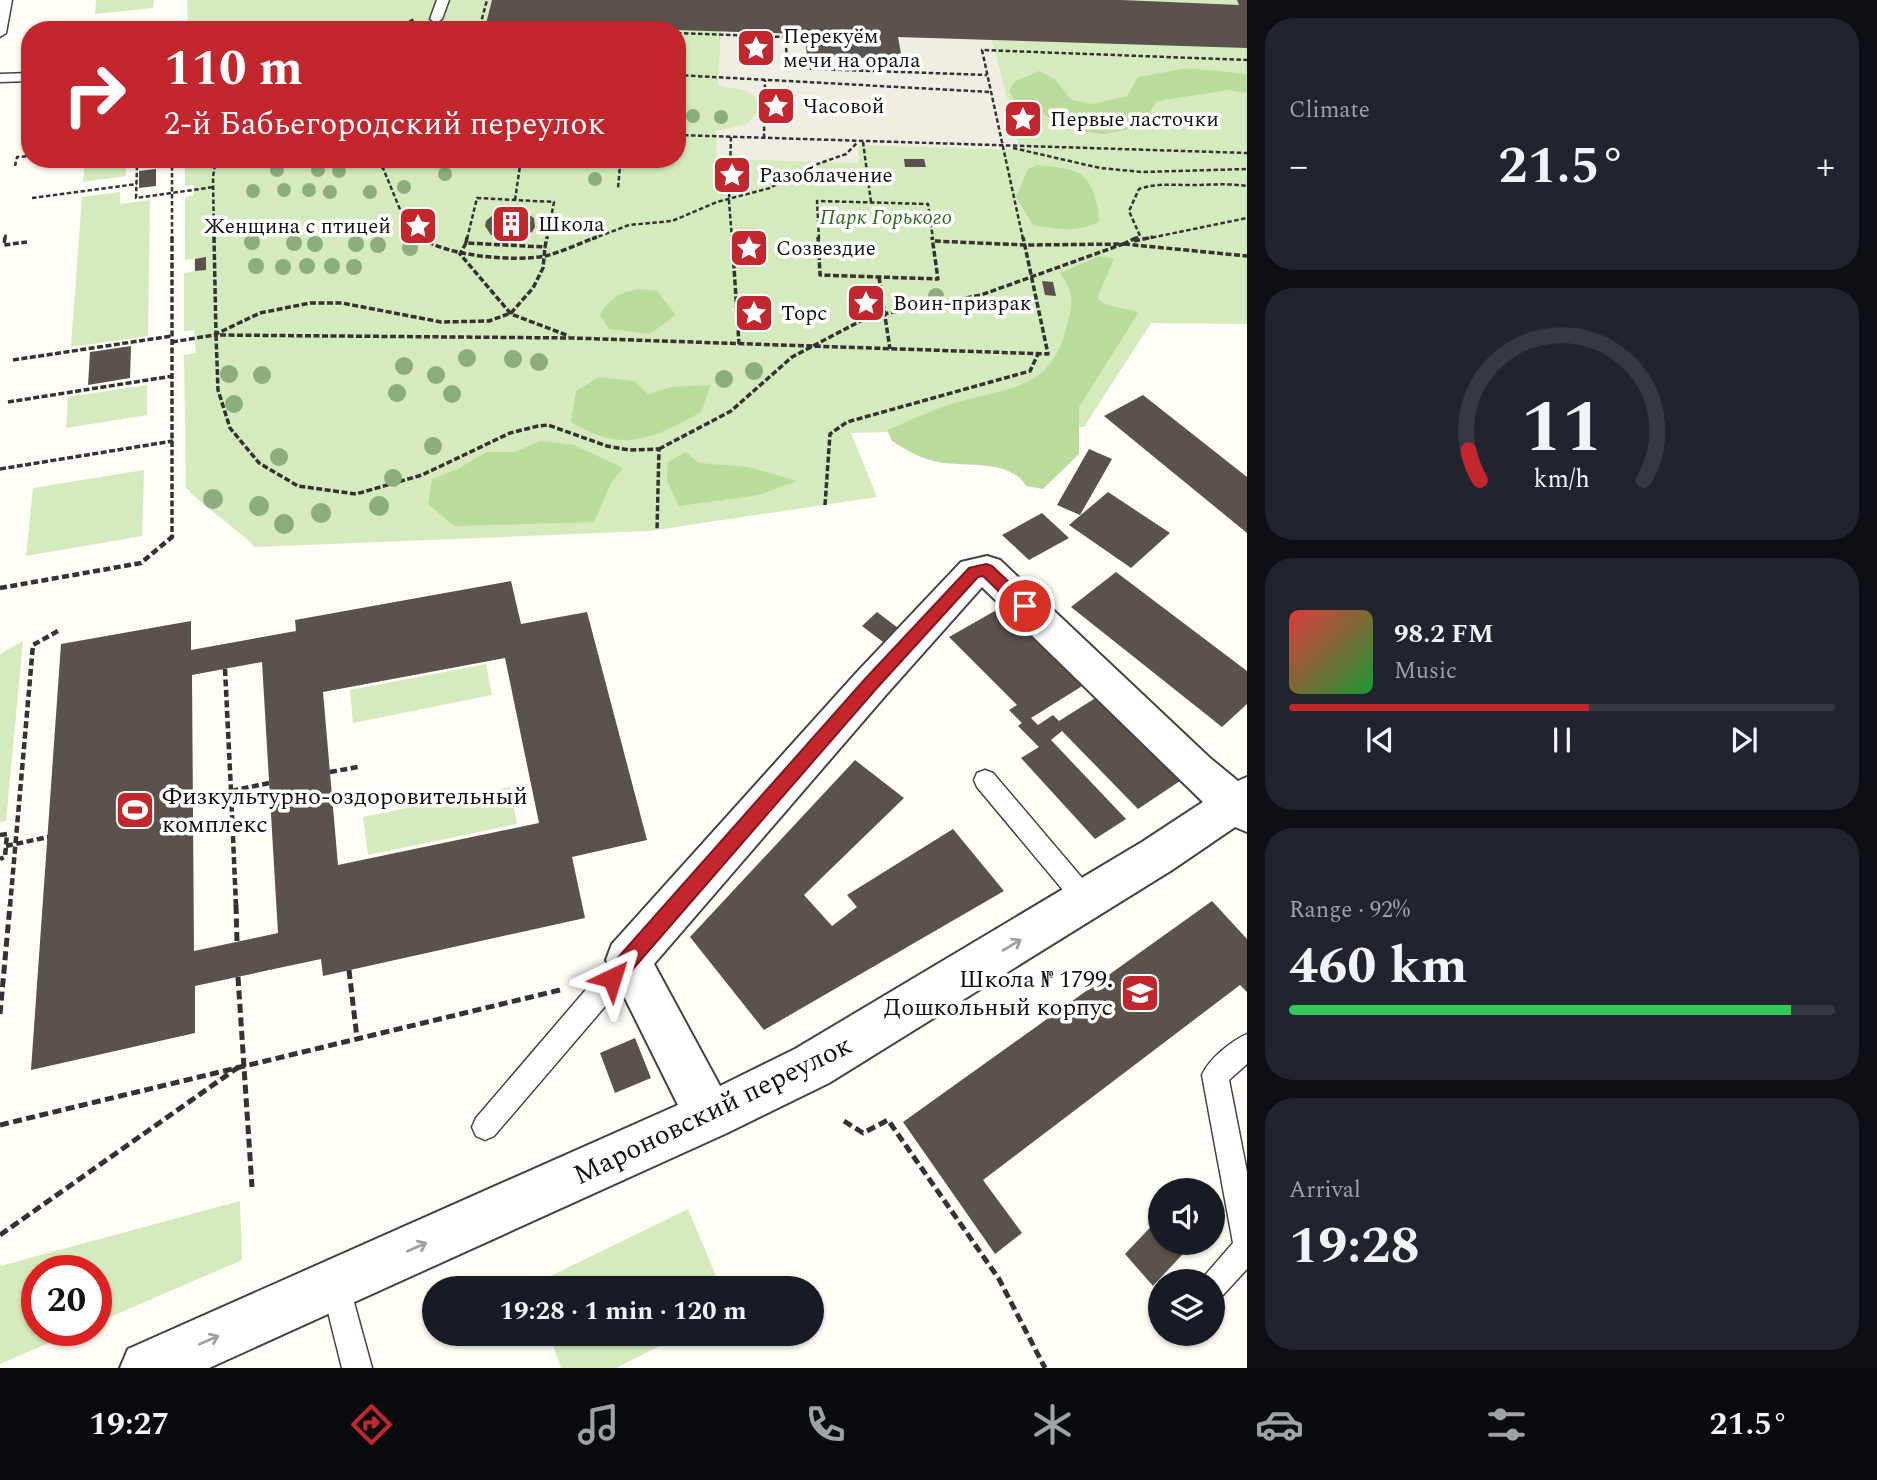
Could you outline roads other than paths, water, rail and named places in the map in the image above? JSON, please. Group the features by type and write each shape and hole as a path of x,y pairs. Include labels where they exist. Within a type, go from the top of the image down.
{"street":[{"path":"710,1116 620,969 871,684 974,572 986,570 1196,771 1244,804"},
{"name":"Мароновский переулок","path":"147,1368 710,1116 812,1066 1244,804"}],"lane":[{"path":"0,33 6,0"},
{"path":"436,19 443,0"},
{"path":"0,78 21,77"},
{"path":"985,780 1086,900"},
{"path":"485,1126 620,969"},
{"path":"1225,1271 1247,1246 1215,1074 1247,1047"},
{"path":"335,1284 357,1368"}],"place":[{"name":"Перекуём мечи на орала","path":"756,48"},
{"name":"Часовой","path":"776,106"},
{"name":"Первые ласточки","path":"1023,119"},
{"name":"Разоблачение","path":"732,175"},
{"name":"Школа","path":"511,224"},
{"name":"Женщина с птицей","path":"418,226"},
{"name":"Созвездие","path":"749,248"},
{"name":"Воин-призрак","path":"866,303"},
{"name":"Торс","path":"754,313"},
{"name":"Физкультурно-оздоровительный комплекс","path":"135,810"},
{"name":"Школа № 1799. Дошкольный корпус","path":"1140,993"}],"park label":[{"name":"Парк Горького","path":"886,217"}]}
